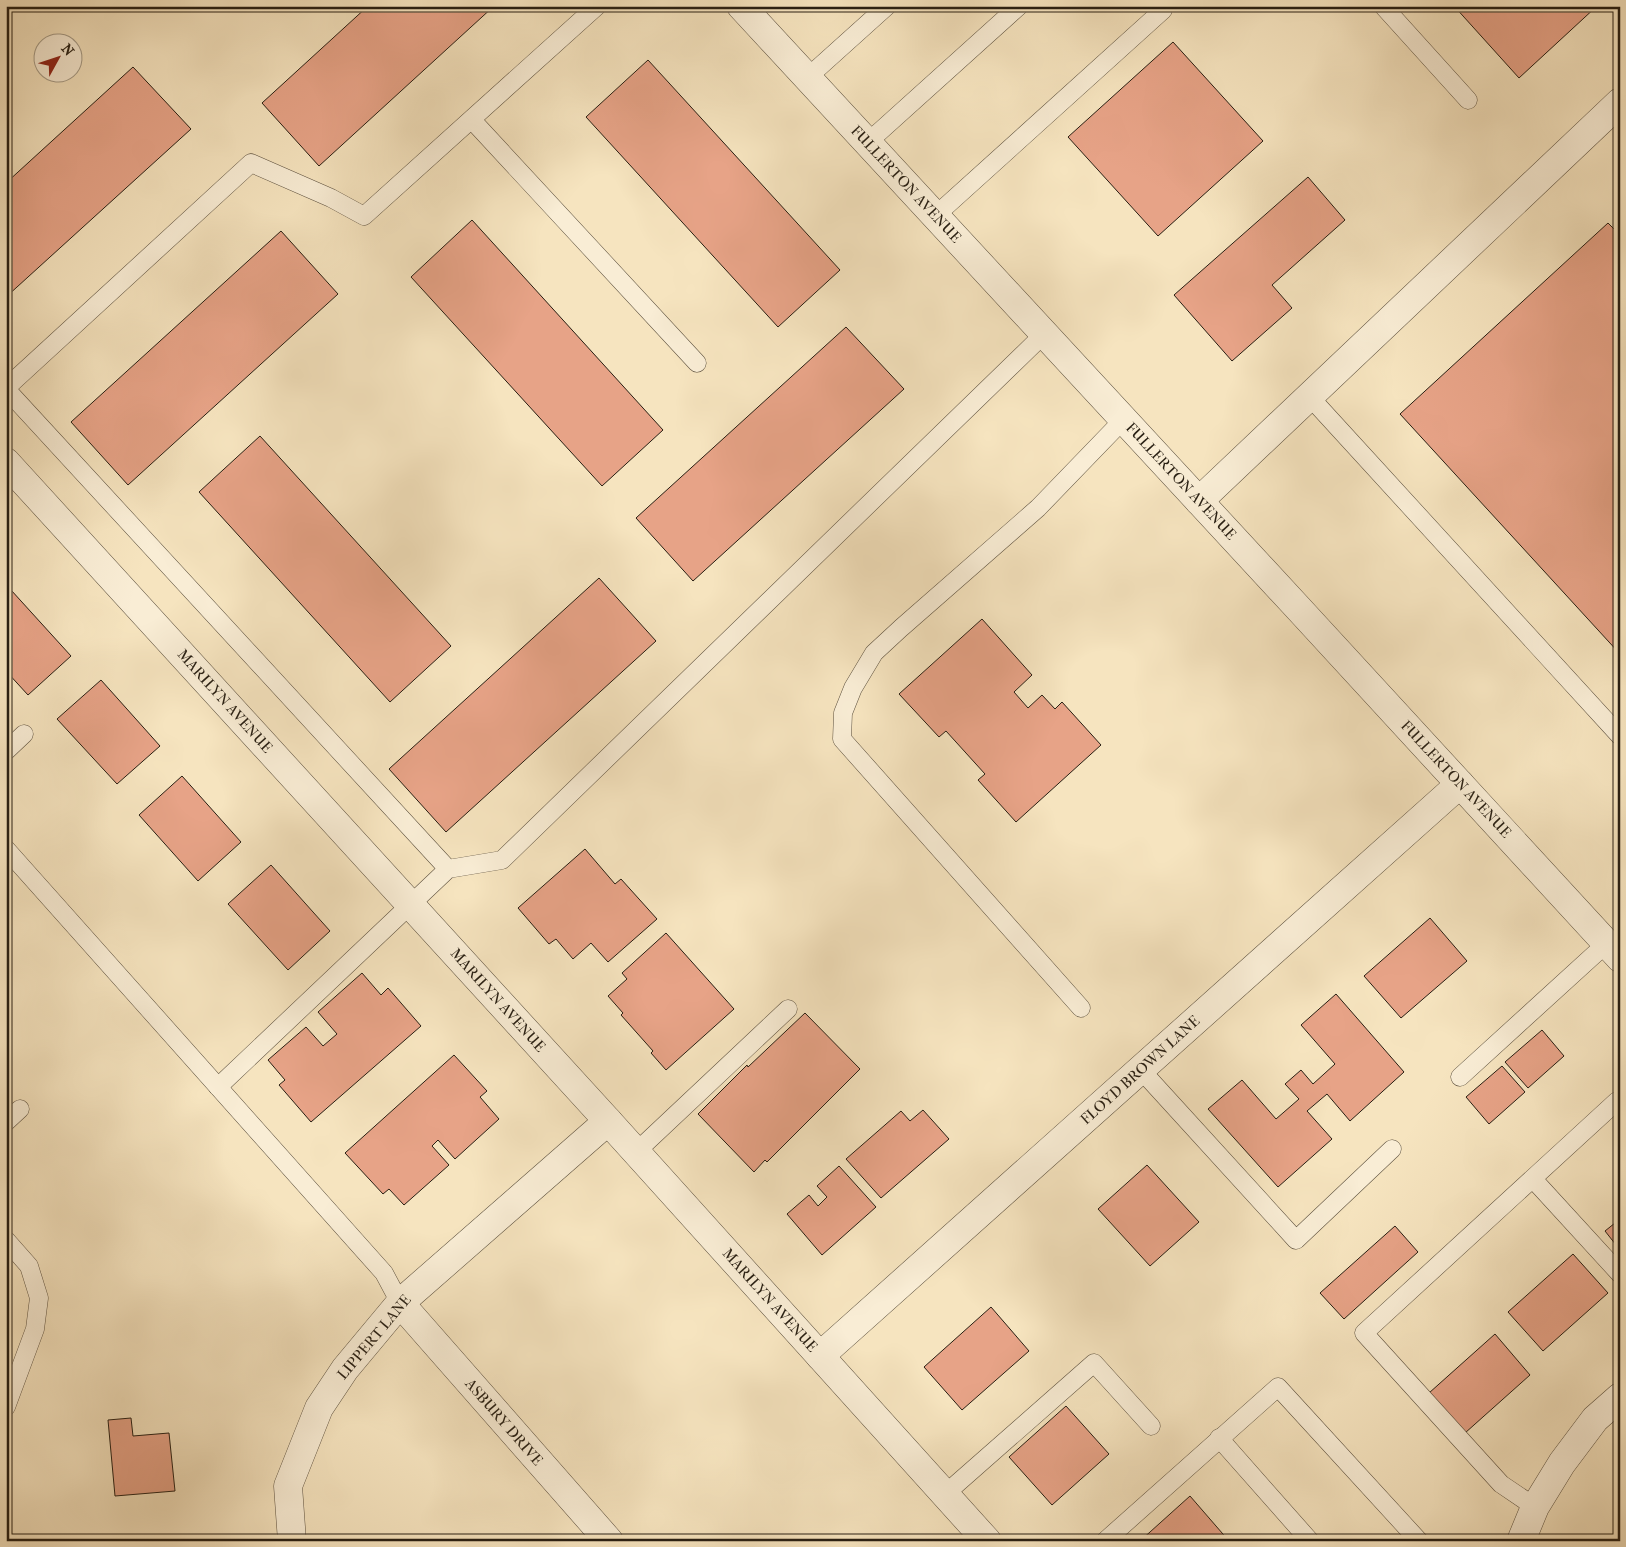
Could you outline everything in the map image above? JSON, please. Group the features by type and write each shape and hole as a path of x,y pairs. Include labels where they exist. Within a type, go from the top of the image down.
{"street":[{"name":"FULLERTON AVENUE","path":"741,6 1613,951"},
{"path":"1199,501 1620,102"},
{"name":"MARILYN AVENUE","path":"6,462 608,1121 987,1541"},
{"name":"FLOYD BROWN LANE","path":"820,1356 1460,784"},
{"name":"LIPPERT LANE","path":"292,1541 288,1486 319,1408 344,1369 400,1302 608,1121"},
{"name":"ASBURY DRIVE","path":"400,1302 610,1541"},
{"path":"1521,1541 1535,1507 1562,1463 1596,1418 1620,1398"}],"lane":[{"path":"448,869 6,388 251,163 330,198 364,216 597,6"},
{"path":"808,78 886,6"},
{"path":"867,143 1019,6"},
{"path":"1383,6 1468,100"},
{"path":"935,216 1163,10"},
{"path":"472,120 697,364"},
{"path":"218,1087 448,869 502,860 1044,334"},
{"path":"1309,396 1620,736"},
{"path":"1081,1008 842,739 843,713 853,688 874,653 1038,508 1124,420"},
{"path":"6,751 24,734"},
{"path":"6,850 384,1273 400,1302"},
{"path":"1460,1077 1613,951"},
{"path":"636,1152 788,1009"},
{"path":"1141,1070 1296,1240 1392,1149"},
{"path":"1535,1507 1501,1484 1364,1333 1617,1101"},
{"path":"6,1122 20,1109"},
{"path":"1533,1179 1620,1274"},
{"path":"6,1240 28,1266 39,1298 35,1329 6,1407"},
{"path":"944,1494 1094,1363 1151,1426"},
{"path":"1105,1541 1278,1387 1419,1541"},
{"path":"1219,1438 1310,1541"}],"building":[{"path":"368,6 494,6 319,166 262,103"},
{"path":"1454,6 1597,6 1519,78"},
{"path":"1173,42 1263,141 1158,236 1068,137"},
{"path":"648,60 840,270 778,327 586,117"},
{"path":"133,67 191,129 6,297 6,183"},
{"path":"1308,177 1345,220 1272,285 1292,308 1232,361 1174,295"},
{"path":"472,220 663,430 602,486 411,277"},
{"path":"1608,223 1620,235 1620,654 1400,414"},
{"path":"281,231 338,294 128,485 71,422"},
{"path":"846,327 904,389 693,581 636,518"},
{"path":"260,436 451,646 390,702 199,492"},
{"path":"599,578 656,641 446,832 389,769"},
{"path":"11,590 71,656 28,695 6,671 6,595"},
{"path":"982,619 1032,675 1014,692 1028,708 1042,695 1055,709 1062,702 1101,745 1016,822 978,780 985,774 946,731 939,737 899,694"},
{"path":"101,680 160,746 117,784 57,719"},
{"path":"182,776 241,842 198,881 139,815"},
{"path":"585,849 615,884 621,879 657,919 608,962 591,943 573,959 556,939 549,944 518,908"},
{"path":"271,865 330,931 288,970 228,904"},
{"path":"1430,918 1467,961 1401,1018 1364,976"},
{"path":"666,933 734,1009 666,1070 608,996 627,979 622,973"},
{"path":"362,973 381,995 388,988 421,1026 311,1122 279,1085 285,1080 268,1060 306,1027 323,1046 337,1034 318,1012"},
{"path":"1336,994 1404,1072 1350,1121 1327,1094 1307,1111 1332,1139 1278,1187 1208,1109 1242,1080 1276,1119 1299,1099 1285,1084 1301,1070 1313,1084 1335,1064 1301,1025"},
{"path":"805,1013 860,1069 767,1162 765,1160 754,1172 698,1114 747,1065 748,1067"},
{"path":"1542,1030 1564,1056 1528,1088 1505,1062"},
{"path":"454,1055 487,1091 480,1097 499,1119 455,1159 438,1140 432,1146 449,1165 404,1205 389,1189 383,1194 345,1153"},
{"path":"1502,1066 1525,1092 1489,1124 1466,1097"},
{"path":"923,1110 949,1139 881,1198 846,1159 901,1111 910,1121"},
{"path":"1147,1165 1199,1222 1150,1266 1098,1209"},
{"path":"839,1166 876,1207 822,1255 787,1214 809,1195 818,1206 827,1197 817,1186"},
{"path":"1620,1219 1620,1250 1605,1231"},
{"path":"1395,1226 1418,1252 1344,1319 1320,1293"},
{"path":"1573,1254 1608,1293 1543,1351 1508,1312"},
{"path":"991,1307 1029,1351 962,1410 924,1367"},
{"path":"1495,1334 1530,1375 1465,1433 1429,1393"},
{"path":"1066,1406 1109,1454 1052,1505 1009,1457"},
{"path":"131,1418 133,1436 169,1433 175,1491 115,1496 108,1420"},
{"path":"1190,1496 1229,1541 1140,1541"}]}
